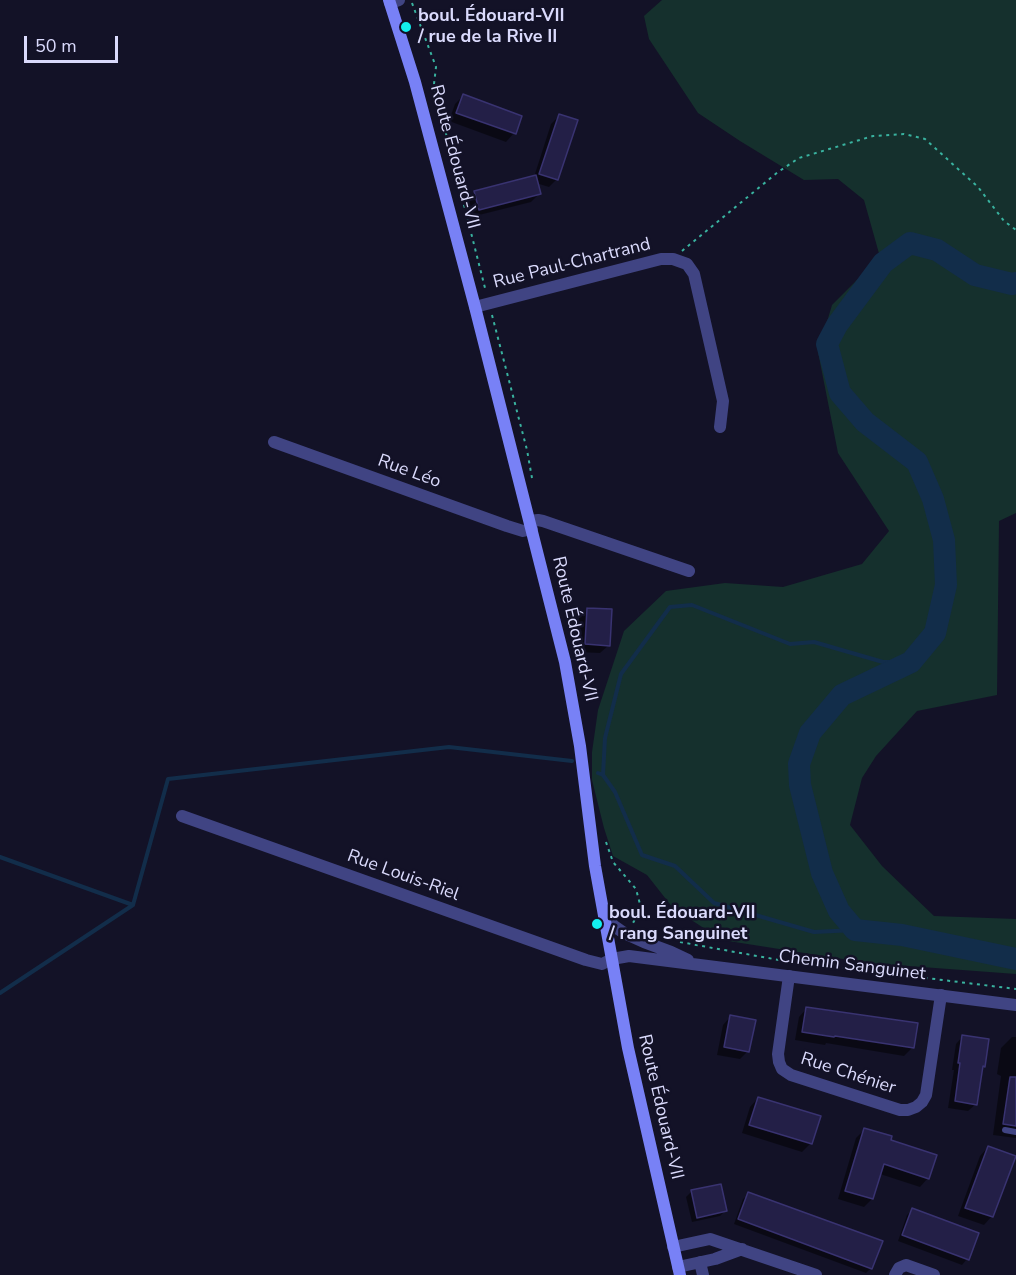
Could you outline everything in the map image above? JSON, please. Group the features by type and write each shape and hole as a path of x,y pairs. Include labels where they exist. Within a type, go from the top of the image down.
{"main road":[{"name":"Route Édouard-VII","path":"398,2 415,82 565,662 580,746 590,832 628,1048 679,1271"}],"street":[{"name":"Rue Paul-Chartrand","path":"475,307 661,260 673,259 687,264 694,274 723,401 720,427"},
{"name":"Rue Léo","path":"274,442 522,531 538,520 543,521 689,571"},
{"name":"Rue Louis-Riel","path":"182,816 586,960 602,964 612,959"},
{"path":"604,914 614,926 624,933 694,964"},
{"name":"Chemin Sanguinet","path":"612,959 629,956 1016,1005"},
{"name":"Rue Chénier","path":"789,976 778,1054 782,1069 791,1075 900,1110 916,1107 926,1095 941,995"},
{"path":"673,1246 710,1239 816,1275"},
{"path":"679,1271 742,1249"},
{"path":"700,1262 703,1275"},
{"path":"895,1275 899,1268 906,1265 934,1275"}],"lane":[{"path":"1005,1130 1016,1132"}],"path":[{"name":"Route Édouard-VII","path":"398,2 436,67 435,90 485,288"},
{"path":"673,259 778,172 799,158 873,136 904,134 925,139 978,187 1004,221 1016,230"},
{"path":"493,319 533,482"},
{"path":"630,924 636,927"},
{"name":"Chemin Sanguinet","path":"678,941 778,960 1016,989"}],"green space":[{"path":"662,0 1016,0 1016,513 999,521 997,695 917,711 876,756 862,778 850,825 882,866 934,916 1016,919 1016,974 868,963 722,940 673,908 647,875 613,856 592,780 592,752 598,710 624,631 666,591 725,583 783,587 862,564 889,531 838,453 818,352 832,305 880,257 864,200 838,179 804,180 698,113 649,39 644,16"}],"building":[{"path":"463,94 522,116 516,134 456,113"},
{"path":"559,114 578,120 558,180 539,174"},
{"path":"536,175 541,194 479,210 474,191"},
{"path":"587,608 612,609 610,646 585,644"},
{"path":"806,1007 918,1023 914,1048 802,1032"},
{"path":"730,1015 756,1020 749,1052 724,1047"},
{"path":"962,1035 989,1039 977,1105 955,1101"},
{"path":"1010,1077 1016,1077 1016,1126 1003,1124"},
{"path":"758,1097 821,1116 812,1144 749,1125"},
{"path":"864,1128 892,1136 891,1140 937,1155 929,1179 884,1164 873,1199 845,1191"},
{"path":"988,1146 1016,1156 993,1217 965,1208"},
{"path":"721,1184 727,1211 697,1218 691,1190"},
{"path":"748,1192 883,1241 872,1269 738,1219"},
{"path":"912,1208 979,1233 969,1260 902,1235"}],"waterway":[{"path":"1016,283 975,275 937,250 910,243 883,263 837,325 827,344 840,393 865,422 917,462 933,499 944,540 946,585 935,633 911,662 842,695 810,733 799,764 800,785 822,873 839,911 855,930 902,935 1016,959"},
{"path":"603,775 605,738 621,674 670,607 692,605 790,644 814,642 883,662 911,662"},
{"path":"0,993 133,905 168,779 449,747 572,761"},
{"path":"598,773 603,775 615,792 642,855 675,866 714,903 814,932 855,930"},
{"path":"0,857 133,905"}],"place":[{"name":"boul. Édouard-VII / rue de la Rive II","path":"406,27"},
{"name":"boul. Édouard-VII / rang Sanguinet","path":"597,924"}]}
